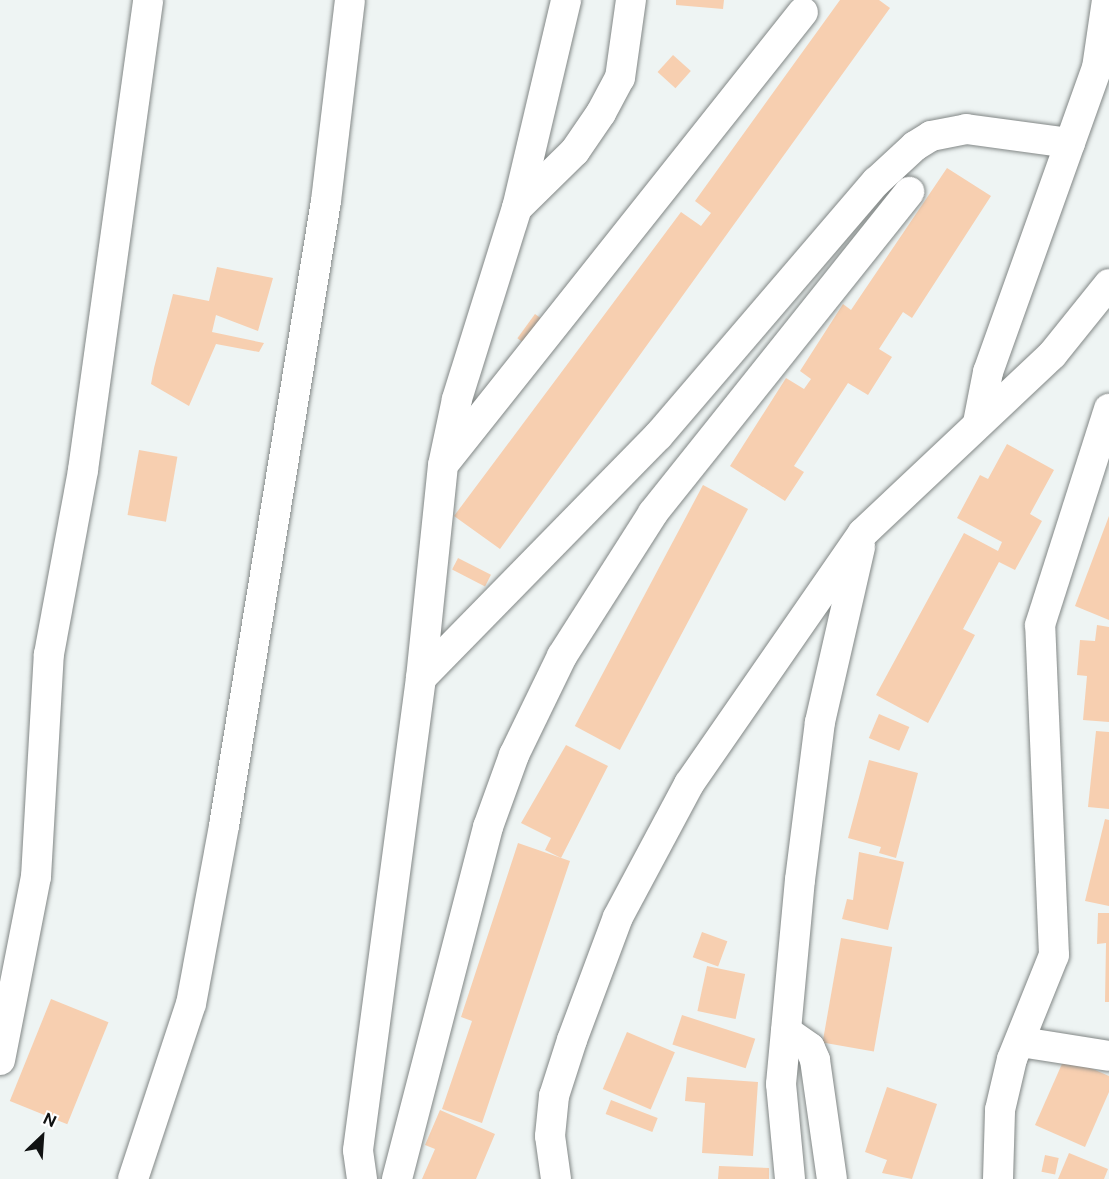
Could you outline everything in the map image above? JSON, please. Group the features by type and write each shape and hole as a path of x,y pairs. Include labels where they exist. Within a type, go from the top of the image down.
{"street":[{"path":"0,1060 36,877 49,654 83,470 148,0"},
{"path":"133,1179 191,1004 224,826 326,201 350,0"},
{"path":"362,1179 358,1150 421,678 443,465 457,399 517,208 566,0"},
{"path":"517,208 575,151 601,113 620,78 631,0"},
{"path":"978,423 988,372 1097,68 1107,0"},
{"path":"443,465 803,12"},
{"path":"421,678 658,436 876,182 915,146 931,135 966,129 1070,143"},
{"path":"397,1179 488,827 514,755 562,656 653,513 909,192"},
{"path":"556,1179 550,1136 554,1096 618,917 688,784 863,533 1052,355 1109,284"},
{"path":"998,1179 1000,1110 1021,1042 1054,955 1040,625 1109,409"},
{"path":"790,1179 781,1084 820,722 863,533"},
{"path":"786,1031 813,1054 832,1179"},
{"path":"1021,1042 1109,1056"}],"building":[{"path":"676,0 724,0 723,9 676,5"},
{"path":"840,0 879,0 890,8 500,549 454,516 681,212 701,226 711,213 695,201"},
{"path":"673,55 691,71 675,88 658,72"},
{"path":"947,168 991,196 912,318 903,312 879,349 892,357 868,395 848,383 794,466 804,472 785,501 730,466 786,378 804,389 811,379 800,371 843,304 851,310"},
{"path":"217,267 273,278 258,331 216,315 212,332 264,343 259,352 216,344 189,406 151,384 154,368 173,294 209,301"},
{"path":"535,314 553,327 535,351 517,338"},
{"path":"1007,444 1054,470 1030,514 1042,521 1015,570 999,562 963,629 975,635 928,723 876,695 964,533 998,551 1002,542 957,518 980,475 988,479"},
{"path":"139,450 177,457 166,522 128,515"},
{"path":"703,485 748,509 620,750 575,726"},
{"path":"1109,516 1109,620 1075,606"},
{"path":"458,558 491,575 485,586 452,570"},
{"path":"1097,625 1109,627 1109,722 1083,720 1087,676 1077,675 1080,640 1095,641"},
{"path":"879,714 909,727 899,751 869,738"},
{"path":"1096,731 1109,732 1109,809 1088,807"},
{"path":"566,745 608,766 561,858 545,850 551,838 521,823"},
{"path":"869,760 918,773 896,858 879,853 881,847 848,838"},
{"path":"1105,819 1109,820 1109,906 1085,901"},
{"path":"518,843 570,861 482,1123 442,1109 472,1021 461,1017"},
{"path":"859,852 904,862 888,930 842,919 847,899 853,900"},
{"path":"1098,913 1109,913 1109,1002 1105,1002 1106,943 1097,944"},
{"path":"702,932 727,941 718,967 693,957"},
{"path":"841,938 892,947 874,1051 823,1042"},
{"path":"707,966 745,974 736,1019 697,1011"},
{"path":"51,999 108,1022 67,1124 10,1101"},
{"path":"682,1015 755,1039 746,1068 672,1044"},
{"path":"627,1032 675,1052 651,1109 603,1089"},
{"path":"1065,1057 1109,1076 1109,1092 1085,1147 1035,1125"},
{"path":"687,1077 758,1082 753,1156 702,1153 705,1103 685,1101"},
{"path":"887,1087 937,1104 912,1179 882,1173 887,1160 865,1152"},
{"path":"611,1100 658,1118 652,1132 606,1114"},
{"path":"440,1110 495,1134 476,1179 422,1179 435,1149 425,1145"},
{"path":"1069,1153 1108,1169 1104,1179 1058,1179"},
{"path":"1045,1155 1059,1158 1055,1175 1041,1172"},
{"path":"719,1166 769,1168 769,1179 718,1179"}]}
